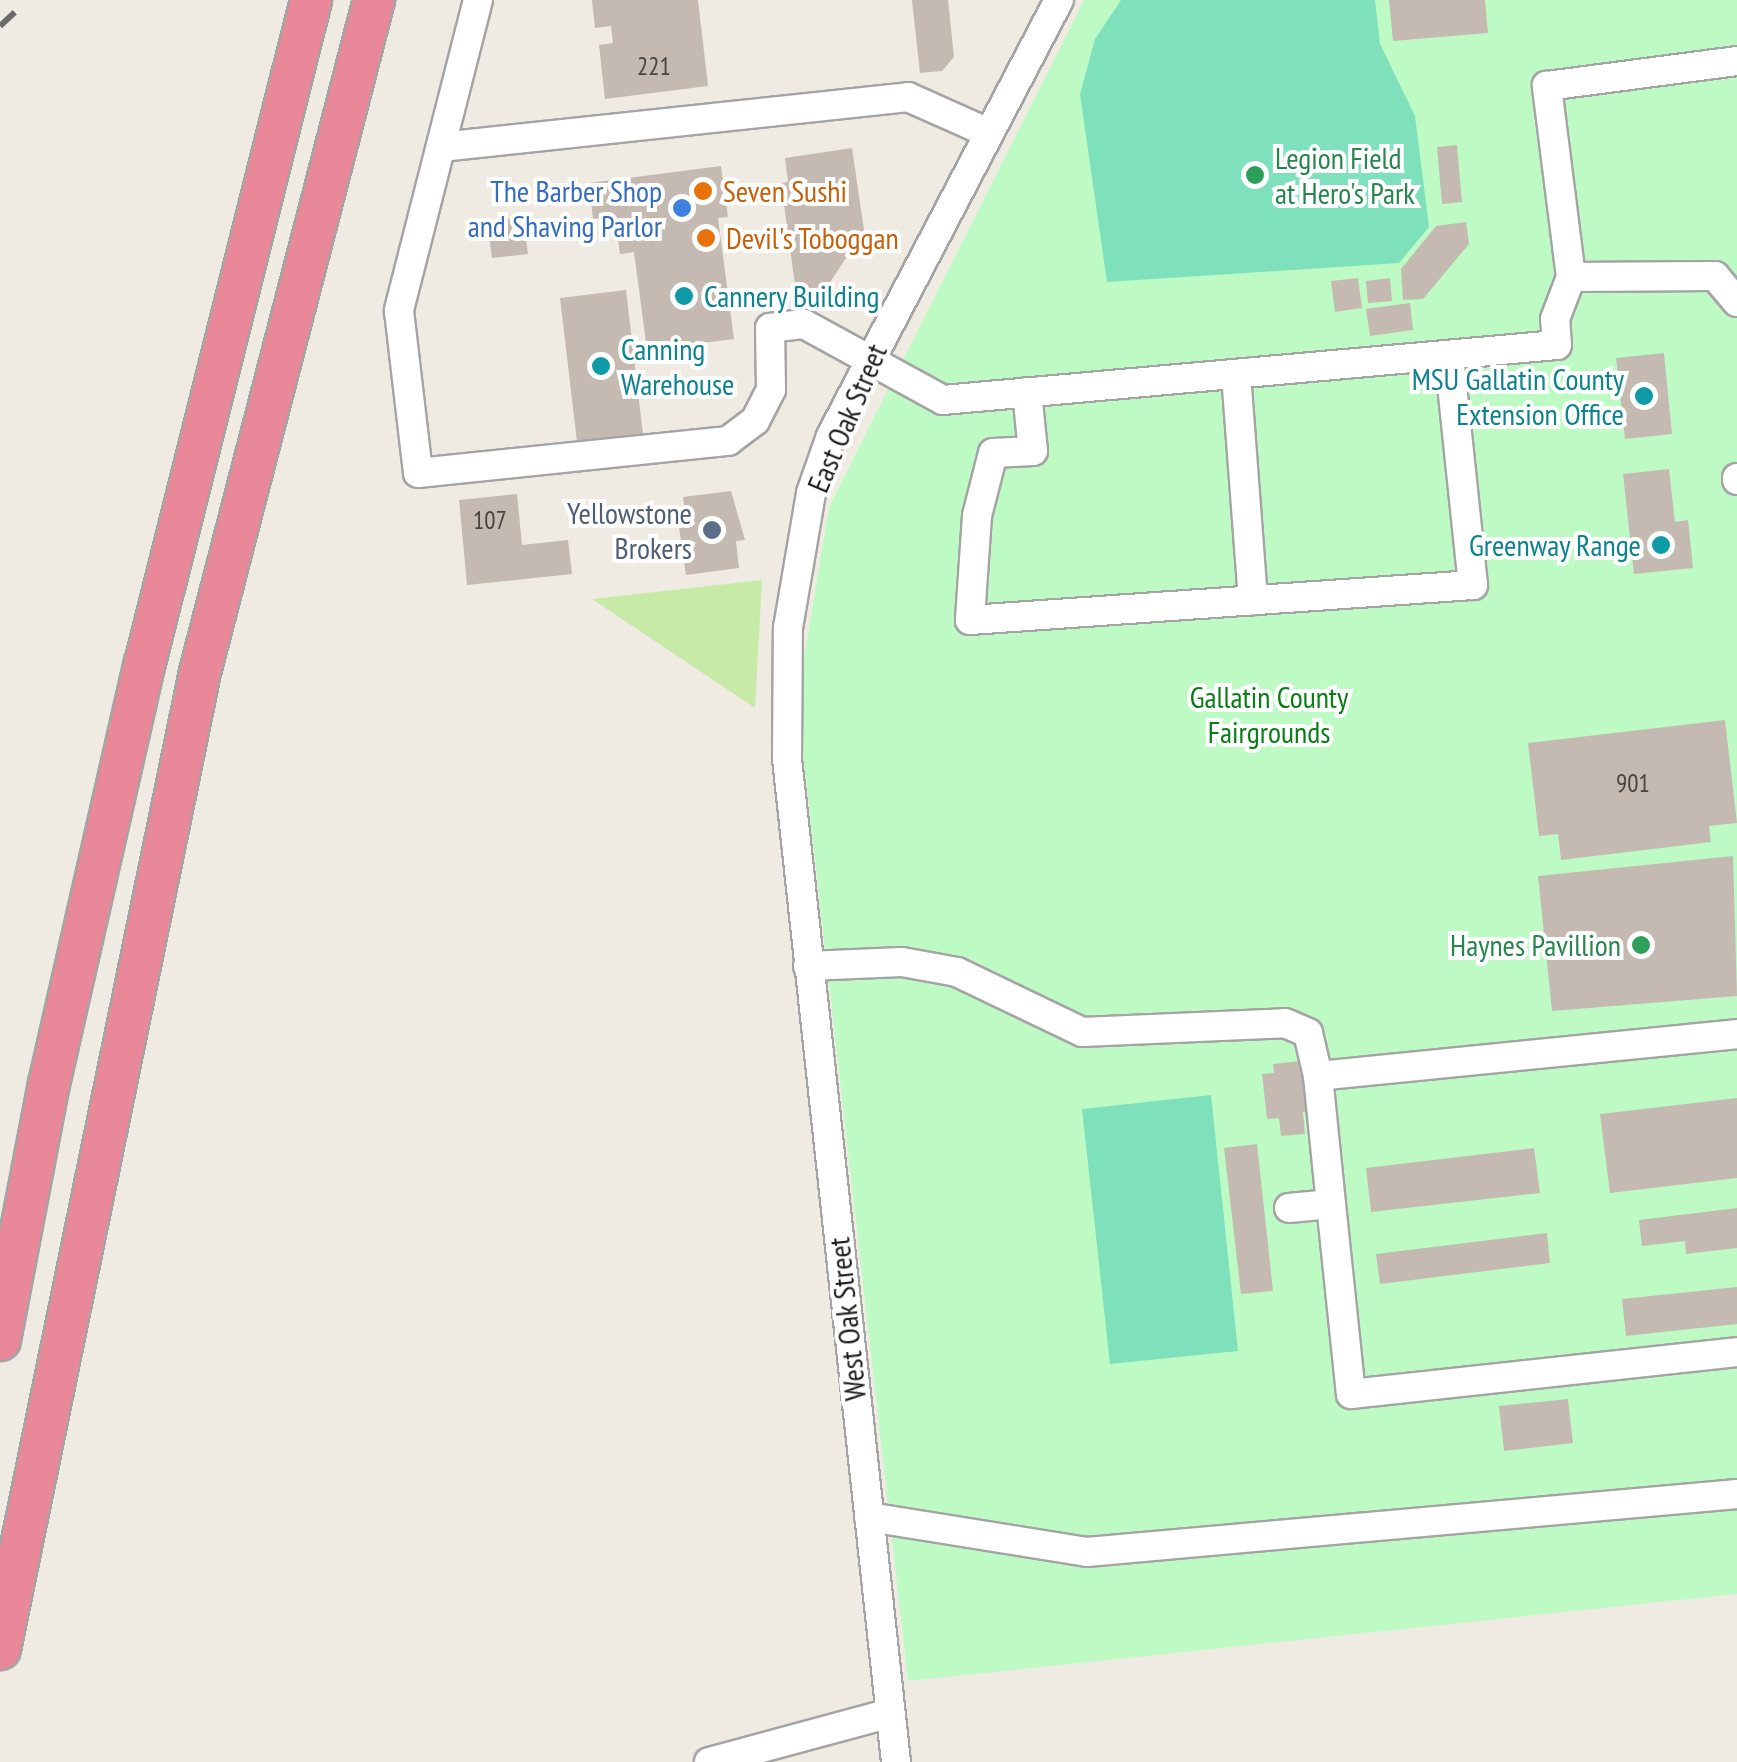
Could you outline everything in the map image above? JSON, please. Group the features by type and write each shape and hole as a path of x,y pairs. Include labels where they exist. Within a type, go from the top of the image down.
{"highway":[{"path":"0,1340 49,1084 140,682 311,0"},
{"path":"0,1649 200,672 374,0"}],"street":[{"path":"478,0 399,310 418,473 728,441 755,422 771,390 770,328 804,324 943,400 1557,345 1555,319 1571,277 1547,86 1737,61"},
{"name":"East Oak Street","path":"798,876 783,693 788,628 811,494 870,358 1059,0"},
{"path":"441,147 908,97 989,133"},
{"path":"1571,277 1715,276 1737,302"},
{"path":"1027,392 1033,451 993,454 977,516 970,620 1473,585 1449,355"},
{"path":"1236,374 1252,600"},
{"name":"West Oak Street","path":"798,876 896,1762"},
{"path":"808,966 902,962 957,972 1082,1032 1286,1023 1308,1033 1318,1076 1352,1394 1737,1352"},
{"path":"1318,1076 1737,1034"},
{"path":"1288,1208 1331,1204"},
{"path":"868,1517 1086,1552 1737,1494"},
{"path":"710,1762 890,1714"}],"green space":[{"name":"Gallatin County Fairgrounds","path":"1084,0 1737,0 1737,1594 908,1681 797,700 829,507"},
{"name":"Legion Field at Hero's Park","path":"1121,0 1375,0 1380,44 1415,116 1429,227 1399,263 1107,282 1080,94 1095,39"},
{"path":"762,580 755,708 592,599"},
{"path":"1211,1095 1238,1351 1110,1364 1082,1109"}],"building":[{"path":"592,0 698,0 708,86 605,99 599,45 613,43 611,26 595,28"},
{"path":"912,0 948,0 954,57 942,71 920,73"},
{"path":"1389,0 1485,0 1488,33 1393,41"},
{"path":"1457,145 1462,202 1442,204 1437,147"},
{"path":"852,148 864,230 811,312 799,314 781,183 788,182 785,158"},
{"name":"Cannery Building","path":"721,166 728,217 718,218 734,339 647,350 634,252 620,254 615,216 593,219 589,183"},
{"path":"523,217 528,254 492,258 487,221"},
{"path":"1466,222 1469,244 1423,299 1403,300 1401,269 1436,226"},
{"path":"1358,278 1362,308 1335,312 1331,281"},
{"path":"1390,278 1392,301 1368,303 1366,281"},
{"name":"Canning Warehouse","path":"626,290 643,434 577,442 560,298"},
{"path":"1410,303 1413,330 1370,336 1366,309"},
{"name":"MSU Gallatin County Extension Office","path":"1664,353 1672,434 1625,439 1616,358"},
{"name":"Greenway Range","path":"1669,469 1675,522 1688,520 1693,568 1634,574 1623,474"},
{"name":"Yellowstone Brokers","path":"731,491 745,540 736,541 739,568 686,575 678,520 686,519 683,497"},
{"path":"517,494 522,545 568,540 572,574 467,585 459,500"},
{"path":"1725,720 1737,823 1709,826 1711,842 1561,860 1558,834 1539,836 1528,743"},
{"name":"Haynes Pavillion","path":"1733,856 1737,996 1552,1011 1538,876"},
{"path":"1300,1061 1301,1068 1312,1067 1317,1111 1303,1112 1305,1134 1281,1136 1279,1118 1267,1119 1262,1074 1274,1073 1273,1064"},
{"path":"1737,1098 1737,1178 1610,1193 1600,1114"},
{"path":"1257,1144 1273,1291 1241,1294 1224,1148"},
{"path":"1534,1148 1540,1193 1371,1212 1366,1168"},
{"path":"1737,1208 1737,1248 1686,1254 1685,1241 1642,1246 1639,1220"},
{"path":"1547,1233 1550,1263 1380,1284 1376,1254"},
{"path":"1737,1287 1737,1324 1626,1336 1622,1299"},
{"path":"1568,1399 1573,1443 1504,1451 1499,1406"}],"railway":[{"path":"0,26 28,0"}],"place":[{"name":"Legion Field at Hero's Park","path":"1255,175"},
{"name":"Seven Sushi","path":"703,191"},
{"name":"The Barber Shop and Shaving Parlor","path":"682,208"},
{"name":"Devil's Toboggan","path":"706,238"},
{"name":"Cannery Building","path":"684,296"},
{"name":"Canning Warehouse","path":"601,366"},
{"name":"MSU Gallatin County Extension Office","path":"1644,396"},
{"name":"Yellowstone Brokers","path":"712,530"},
{"name":"Greenway Range","path":"1661,545"},
{"name":"Haynes Pavillion","path":"1641,945"}]}
